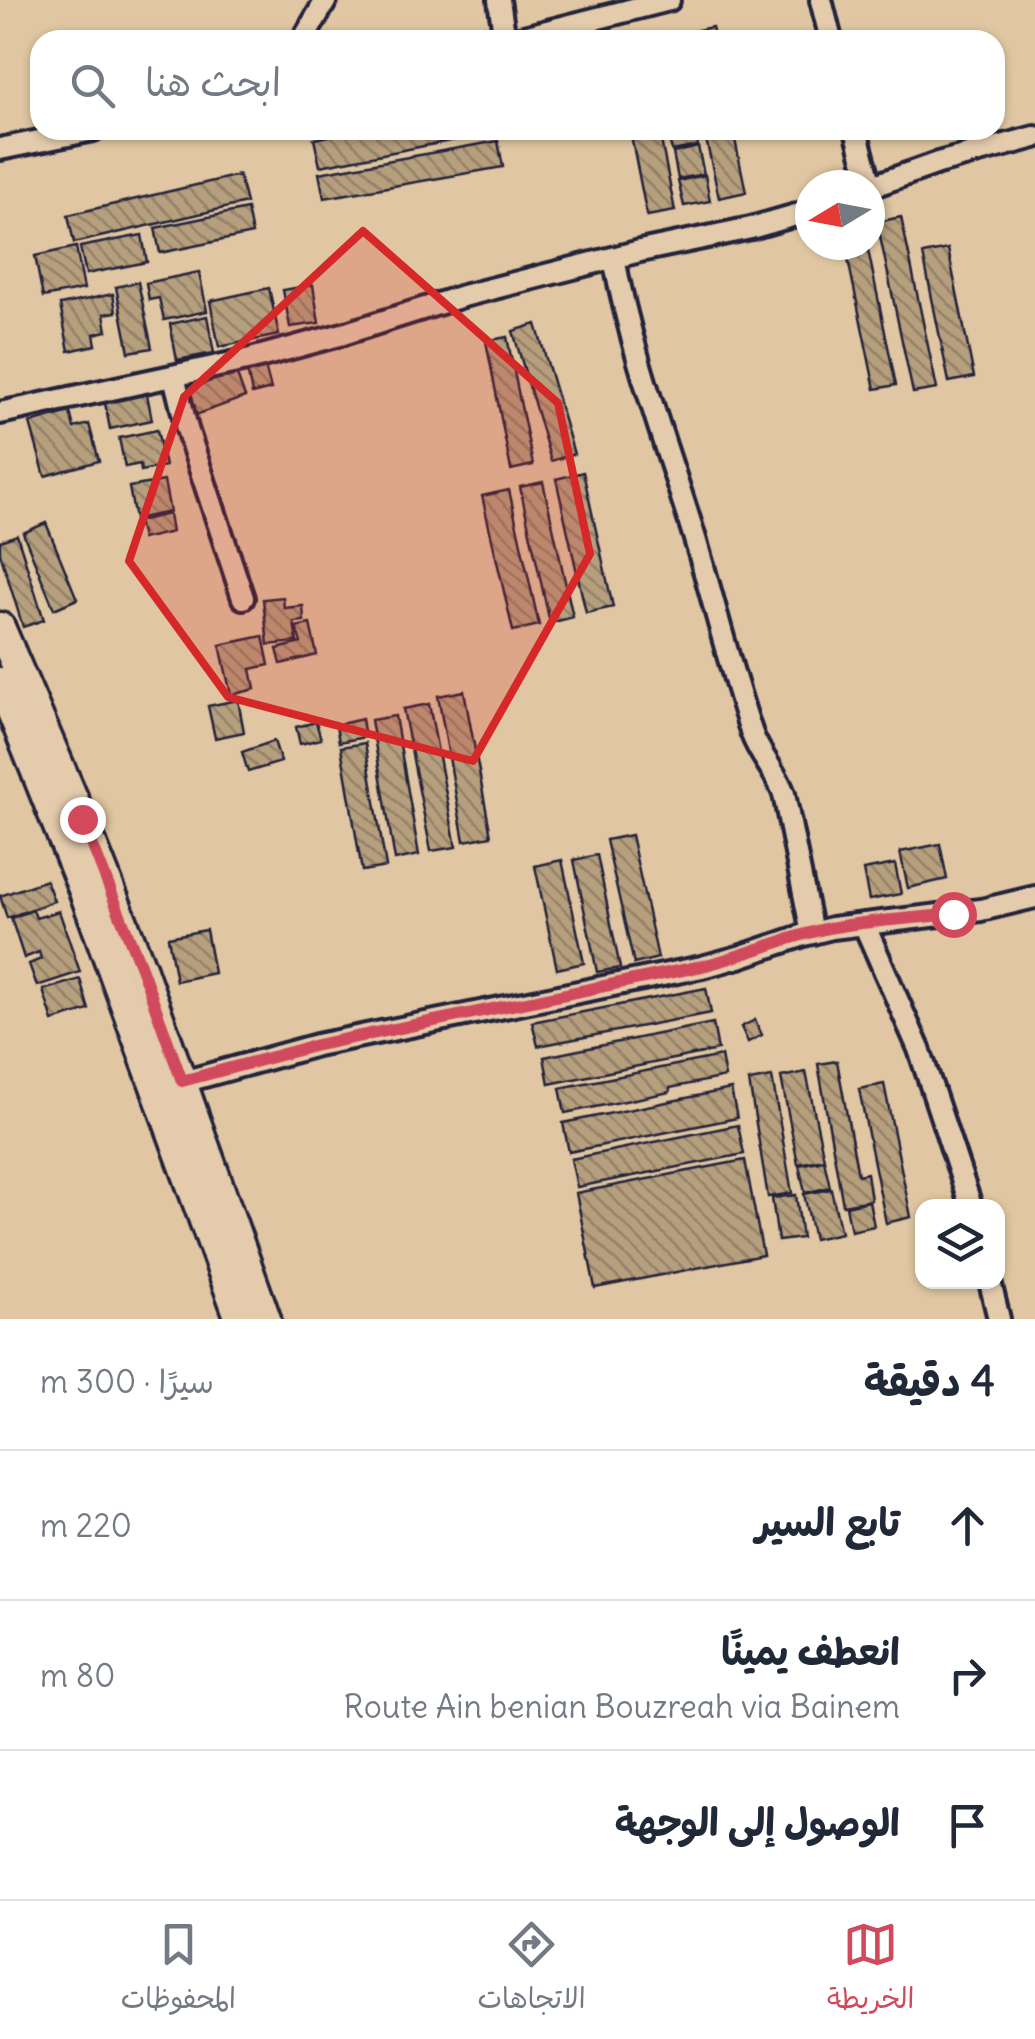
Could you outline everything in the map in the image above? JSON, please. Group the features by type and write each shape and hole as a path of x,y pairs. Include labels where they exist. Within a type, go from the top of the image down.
{"main road":[{"path":"0,627 142,970 170,1086 240,1319"},
{"path":"0,682 82,889 170,1086 266,1319"}],"street":[{"path":"309,30 326,0"},
{"path":"499,0 506,30"},
{"path":"548,30 669,0"},
{"path":"821,0 829,30"},
{"path":"885,181 1035,137"},
{"path":"0,150 47,140"},
{"path":"859,140 867,170"},
{"path":"0,413 251,360 464,296 795,215"},
{"path":"614,258 628,326 745,713 760,752 784,794 812,932"},
{"path":"174,376 186,429 243,598"},
{"path":"170,1086 317,1045 739,958 812,932 967,912 1035,897"},
{"path":"864,924 919,1049 970,1199"},
{"path":"992,1289 999,1319"}],"highlighted area":[{"path":"363,231 558,403 590,554 473,761 228,697 129,561 184,397"}],"building":[{"path":"314,140 455,140 320,166"},
{"path":"632,140 661,140 675,211 647,216"},
{"path":"669,140 697,140 698,146 672,151"},
{"path":"706,140 735,140 746,192 719,198"},
{"path":"498,141 503,167 324,198 319,173"},
{"path":"698,147 704,174 678,179 673,153"},
{"path":"239,175 246,203 74,243 68,215"},
{"path":"705,175 710,201 684,206 678,181"},
{"path":"247,209 252,234 160,253 155,228"},
{"path":"901,217 937,389 913,393 885,260 885,220"},
{"path":"142,235 147,262 86,274 80,247"},
{"path":"76,247 84,289 43,297 35,256"},
{"path":"948,249 974,377 949,382 923,254"},
{"path":"848,260 870,260 896,385 875,389"},
{"path":"199,272 207,311 164,320 159,298 149,300 146,283"},
{"path":"138,282 152,348 129,352 116,287"},
{"path":"313,285 319,323 290,327 283,290"},
{"path":"269,288 279,335 219,347 210,301"},
{"path":"113,294 116,312 104,314 107,331 94,334 96,345 69,351 60,305"},
{"path":"207,316 214,353 177,360 170,324"},
{"path":"536,324 574,454 551,461 513,331"},
{"path":"507,337 533,465 511,470 486,341"},
{"path":"265,366 271,389 252,394 247,370"},
{"path":"236,372 245,397 177,422 168,396"},
{"path":"146,389 152,420 110,429 104,398"},
{"path":"70,412 74,428 89,424 99,461 45,476 30,423"},
{"path":"157,430 165,466 141,471 140,464 125,467 119,438"},
{"path":"583,472 613,607 586,613 556,479"},
{"path":"164,481 170,512 135,519 129,487"},
{"path":"543,482 573,617 550,623 520,487"},
{"path":"509,490 539,625 513,631 482,496"},
{"path":"169,514 172,532 142,539 138,521"},
{"path":"46,523 77,599 54,609 23,533"},
{"path":"17,535 44,620 23,627 0,553 0,541"},
{"path":"283,597 284,608 303,606 304,621 294,622 297,642 268,645 263,599"},
{"path":"310,624 317,655 281,664 277,649 301,643 296,627"},
{"path":"263,636 269,665 251,669 255,689 231,695 220,645"},
{"path":"464,691 491,836 464,841 438,696"},
{"path":"238,700 244,732 215,738 208,706"},
{"path":"429,704 456,847 431,851 403,709"},
{"path":"395,716 419,855 395,860 371,720"},
{"path":"362,719 365,737 339,742 336,725"},
{"path":"316,722 321,739 300,744 296,727"},
{"path":"274,741 281,762 248,772 242,752"},
{"path":"365,743 386,867 362,871 341,747"},
{"path":"631,835 658,958 634,964 606,840"},
{"path":"940,844 947,879 908,888 900,852"},
{"path":"597,855 620,968 597,972 574,860"},
{"path":"562,860 584,963 557,969 535,866"},
{"path":"895,864 901,894 869,900 863,870"},
{"path":"46,880 54,901 7,918 0,896"},
{"path":"33,910 36,918 59,911 80,972 37,986 29,964 41,959 39,952 24,958 11,918"},
{"path":"206,930 214,973 176,981 168,937"},
{"path":"80,979 89,1010 53,1021 43,990"},
{"path":"706,988 711,1013 538,1046 532,1022"},
{"path":"755,1020 762,1035 748,1042 741,1027"},
{"path":"713,1023 718,1050 549,1084 544,1057"},
{"path":"721,1056 725,1077 565,1113 560,1088"},
{"path":"837,1061 858,1175 867,1173 871,1200 843,1205 818,1064"},
{"path":"806,1072 824,1159 798,1164 781,1077"},
{"path":"772,1077 792,1193 768,1197 749,1081"},
{"path":"884,1084 911,1217 886,1223 859,1089"},
{"path":"731,1089 737,1118 569,1152 563,1123"},
{"path":"738,1125 744,1154 577,1187 571,1159"},
{"path":"745,1160 763,1255 595,1288 576,1193"},
{"path":"824,1160 830,1187 805,1193 799,1165"},
{"path":"831,1189 841,1233 814,1239 804,1194"},
{"path":"796,1195 802,1238 778,1241 772,1198"},
{"path":"869,1201 874,1226 851,1231 846,1206"}],"route":[{"path":"82,819 182,1081 317,1045 739,958 832,928 953,914"}]}
